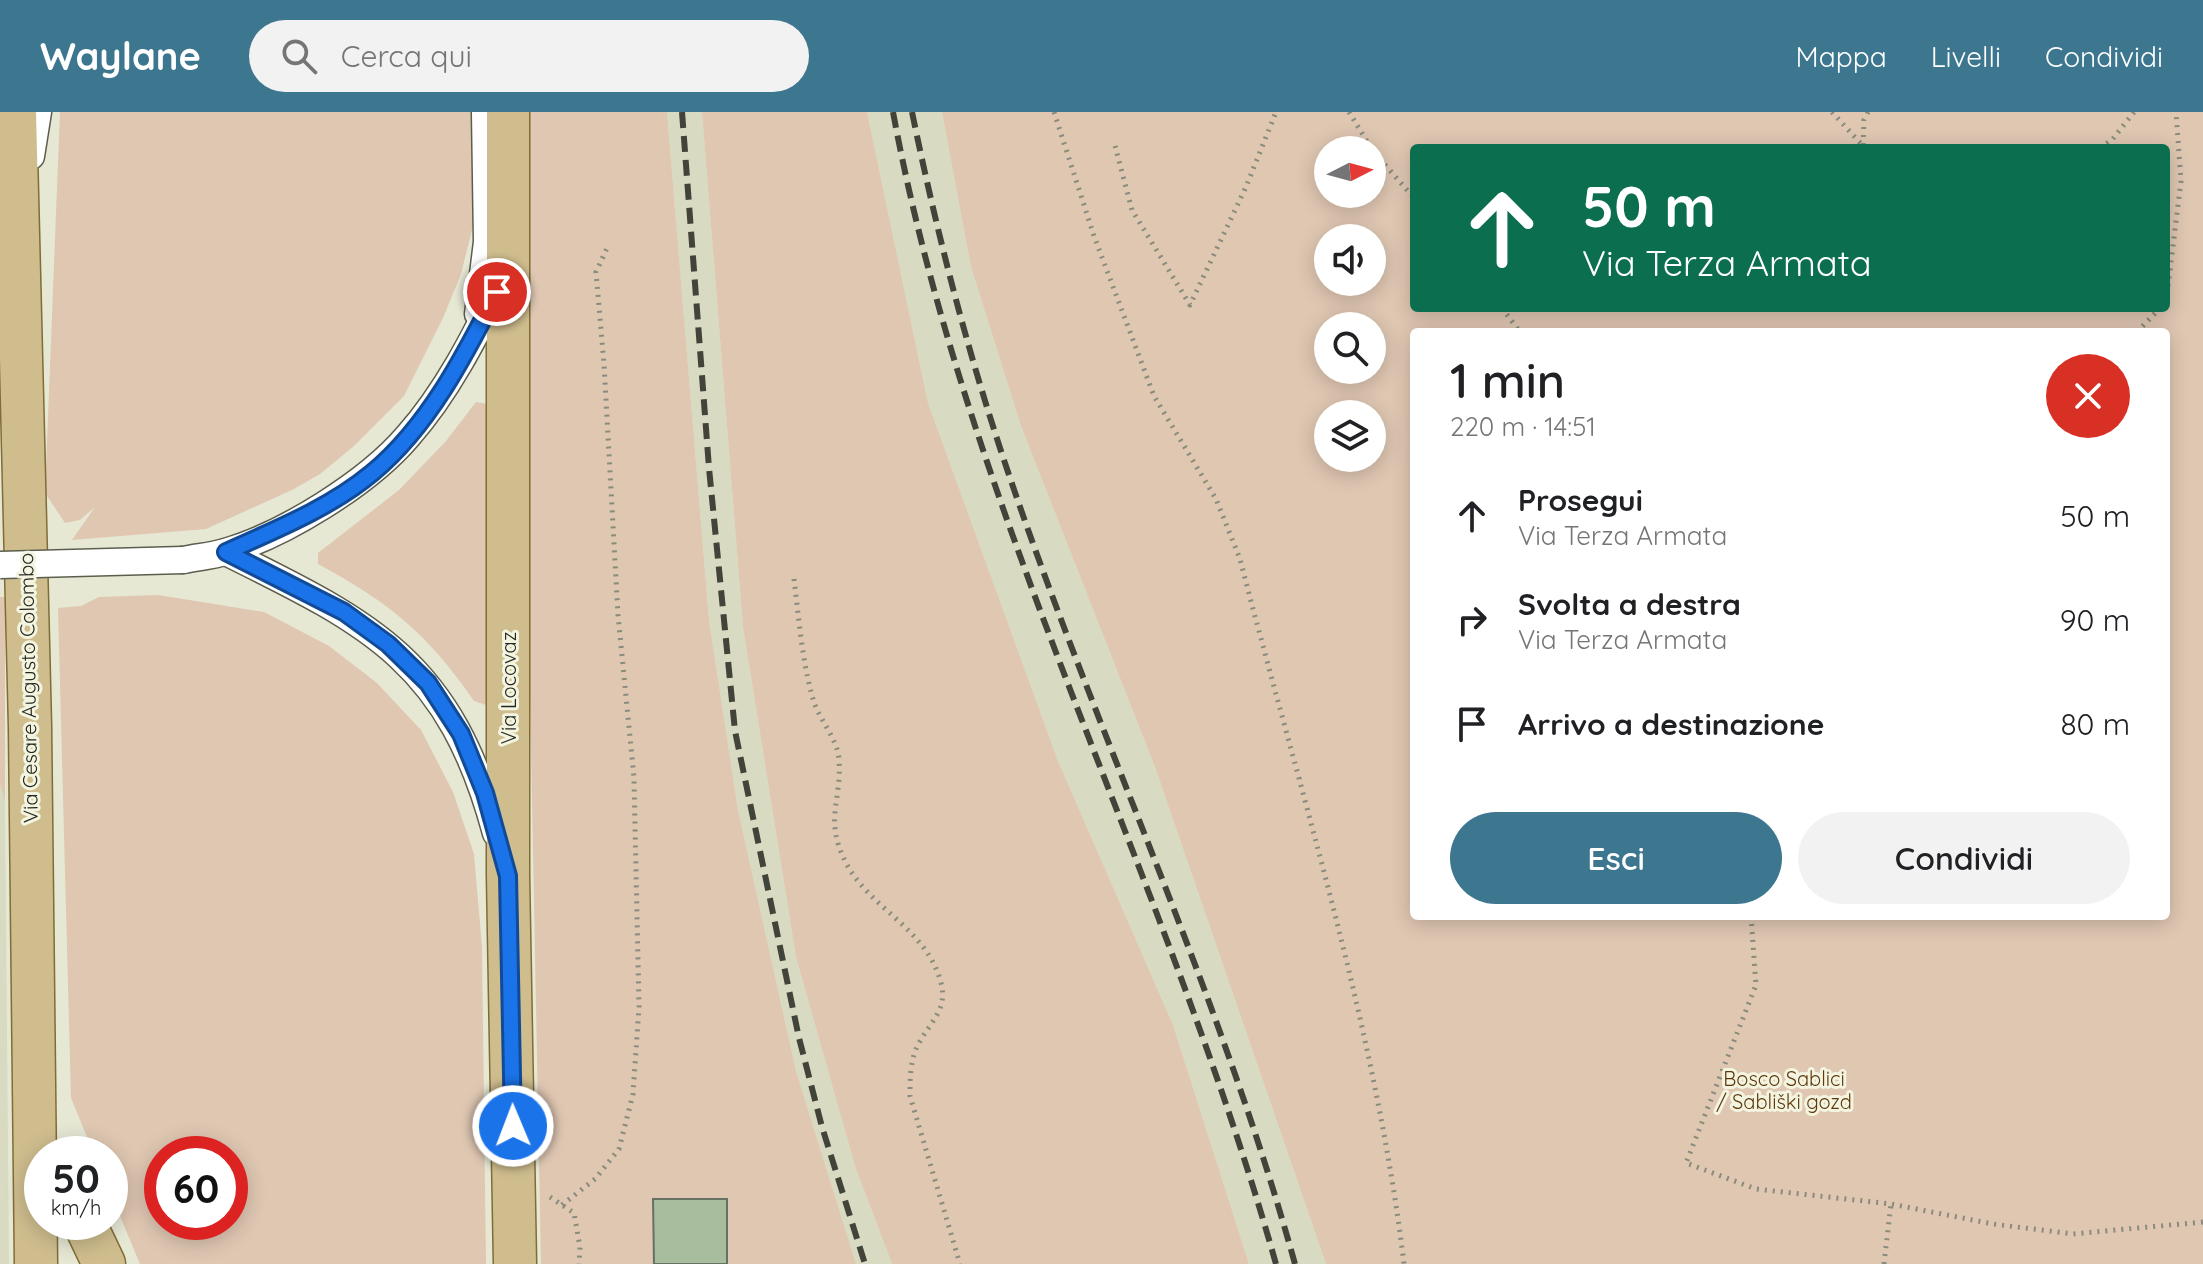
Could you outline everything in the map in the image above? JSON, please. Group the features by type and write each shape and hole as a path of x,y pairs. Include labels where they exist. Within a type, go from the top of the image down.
{"main road":[{"name":"Via Cesare Augusto Colombo","path":"15,112 16,164 9,232 25,519 36,1264"},
{"name":"Via Locovaz","path":"508,112 508,876 515,1264"},
{"path":"34,1112 45,1136"},
{"path":"93,1240 104,1264"}],"street":[{"path":"9,232 38,112"},
{"path":"472,341 487,242 485,112"},
{"path":"0,565 183,560 226,552 323,506 372,474 410,435 472,341 510,267"},
{"path":"226,552 344,612 388,644 428,683 466,746 485,793 508,876"}],"path":[{"path":"1054,112 1094,236 1154,396 1216,499 1240,559 1343,951 1390,1159 1404,1264"},
{"path":"1115,146 1132,210 1190,305 1246,187 1276,112"},
{"path":"1349,112 1373,151 1410,193"},
{"path":"1832,112 1863,144"},
{"path":"1866,144 1864,120 1868,112"},
{"path":"2106,144 2134,112"},
{"path":"2170,270 2181,181 2176,112"},
{"path":"562,1205 595,1179 619,1149 633,1094 639,1007 634,778 618,615 596,272 607,248"},
{"path":"2141,328 2156,312"},
{"path":"794,579 814,701 840,759 833,816 836,839 847,864 863,886 922,941 942,986 942,1007 918,1044 910,1072 910,1096 960,1264"},
{"path":"1751,920 1756,985 1686,1163 1756,1189 1891,1204 1993,1224 2073,1234 2203,1222"},
{"path":"514,1188 548,1196 574,1213 580,1247 579,1264"},
{"path":"1884,1264 1891,1204"}],"shaded area":[{"path":"667,112 702,112 743,627 796,957 855,1166 892,1264 856,1264 796,1071 738,810 709,620"},
{"path":"867,112 942,112 971,267 1021,426 1155,767 1326,1264 1249,1264 1173,1025 1058,761 928,403"},
{"path":"0,784 5,802 9,1264 0,1264"}],"green space":[{"path":"60,112 471,112 473,226 461,274 404,396 354,446 320,474 206,529 72,540 95,507 80,520 65,523 45,493"},
{"path":"527,112 667,112 709,620 738,810 796,1071 856,1264 541,1264 530,696"},
{"path":"702,112 867,112 928,403 1058,761 1173,1025 1249,1264 892,1264 855,1166 796,957 743,627"},
{"name":"Bosco Sablici / Sabliški gozd","path":"942,112 2203,112 2203,1264 1326,1264 1155,767 1021,426 971,267"},
{"path":"476,402 488,404 495,703 486,705 474,701 440,657 406,622 366,592 318,564 318,553 399,490 446,441"},
{"path":"158,595 264,612 329,646 377,683 421,730 453,792 474,854 482,947 486,1264 140,1264 128,1235 128,1136 87,1136 71,1098 58,608 81,606 99,597"},
{"path":"0,597 5,597 5,802 0,784"}],"building":[{"path":"653,1199 727,1199 727,1264 654,1264"}],"railway":[{"path":"682,112 709,468 735,731 799,1038 822,1127 865,1264"},
{"path":"893,112 926,260 969,406 1018,549 1180,976 1231,1119 1276,1264"},
{"path":"912,112 954,294 1008,472 1080,670 1231,1063 1295,1264"}],"route":[{"path":"497,292 472,341 425,414 410,435 372,474 323,506 226,552 344,612 388,644 428,683 461,734 485,793 508,876 513,1126"}]}
